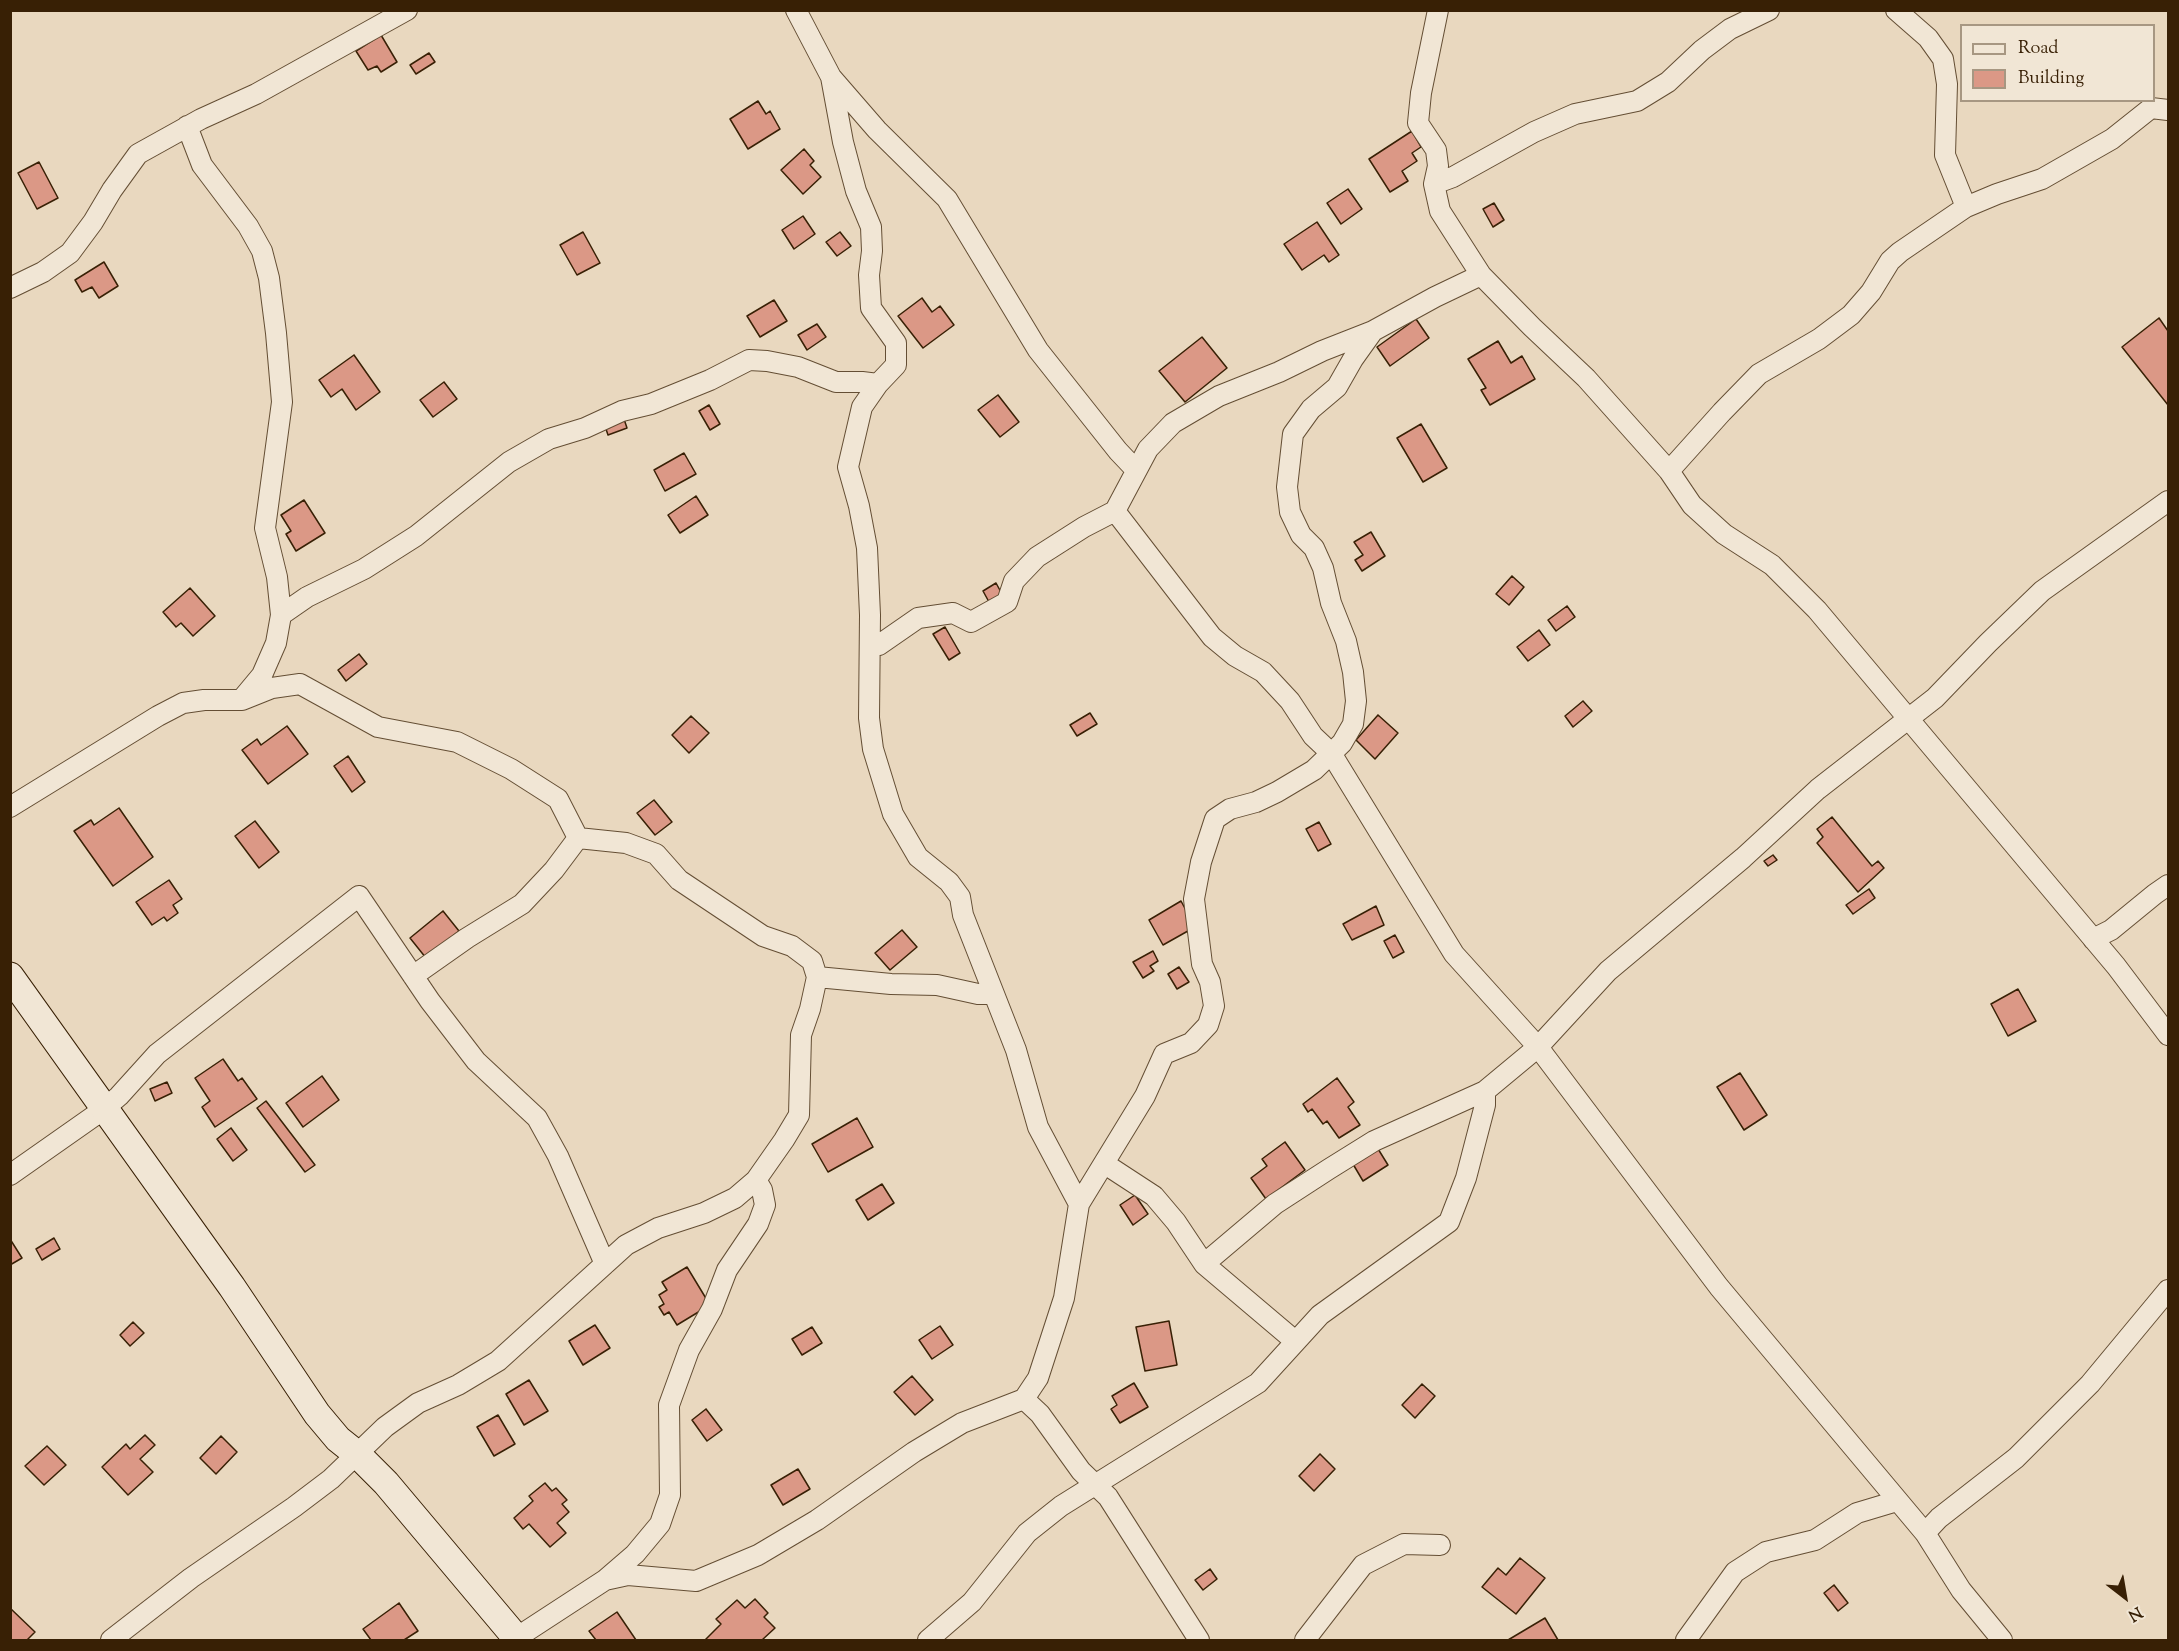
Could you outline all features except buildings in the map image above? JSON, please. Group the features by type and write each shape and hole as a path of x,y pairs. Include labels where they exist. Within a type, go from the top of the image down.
{"street":[{"path":"10,288 43,272 70,254 138,154 187,126 256,94 406,10"},
{"path":"796,10 831,77 877,130 947,199 1038,350 1118,452 1136,470"},
{"path":"1438,10 1421,93 1418,123 1436,150 1438,166 1434,184 1440,211 1481,275 1586,378 1669,471 1692,505 1724,534 1772,565 1817,610 2116,966 2169,1035"},
{"path":"1434,184 1453,177 1534,132 1575,114 1637,101 1668,82 1702,50 1730,28 1769,10"},
{"path":"1896,10 1928,38 1942,59 1947,84 1945,154 1966,207"},
{"path":"831,77 853,181 871,226 871,308 896,343 896,365 862,406 848,467 860,506 867,548 870,647 869,718 873,749 893,814 918,857 949,882 960,897 963,915 1016,1050 1038,1127 1079,1204"},
{"path":"1669,471 1759,374 1819,339 1851,315 1871,292 1895,256 1966,207 2042,179 2112,139 2151,108 2169,110"},
{"path":"187,126 202,165 248,225 262,251 269,278 276,333 282,402 265,528 277,577 281,615 276,644 262,675 242,700"},
{"path":"870,647 879,645 918,618 953,613 971,622 1007,602 1014,581 1037,557 1084,527 1115,511 1148,449 1173,423 1219,396 1373,331 1481,275"},
{"path":"605,1580 628,1575 696,1581 758,1555 817,1520 914,1452 962,1423 1024,1400 1038,1378 1064,1298 1079,1204 1145,1096 1164,1054 1191,1043 1208,1025 1214,1005 1210,982 1202,964 1194,899 1201,862 1215,819 1230,809 1256,801 1294,783 1314,770 1342,743 1353,724 1356,701 1353,672 1346,641 1331,603 1323,568 1314,548 1301,535 1290,512 1287,487 1293,434 1311,409 1337,387 1373,331"},
{"path":"281,615 307,597 364,569 416,536 509,462 549,439 585,428 622,411 651,404 710,380 749,360 798,367 836,382 878,384"},
{"path":"1204,1264 1275,1204 1365,1147 1485,1091 1538,1047 1608,971 1743,858 1818,789 1935,698 2042,591 2169,501"},
{"path":"1115,511 1212,637 1235,656 1263,672 1290,701 1313,736 1331,753 1454,954 1538,1047 1719,1287 1821,1406 1925,1533 1961,1590 2002,1641"},
{"path":"10,807 183,703 204,700 242,700 272,688 300,684 378,728 457,742 511,769 558,799 578,838"},
{"path":"413,976 467,938 522,904 554,870 578,838"},
{"path":"111,1641 191,1578 294,1507 358,1455 385,1427 418,1403 458,1385 498,1361 626,1245 658,1228 704,1213 735,1198 756,1180 799,1115 801,1035 817,977 812,961 792,946 763,936 679,880 656,854 626,843 578,838"},
{"path":"2093,939 2111,930 2169,885"},
{"path":"10,1175 104,1108 119,1096 157,1053 359,896 413,976 476,1062 537,1118 558,1156 604,1264"},
{"path":"10,976 232,1287 317,1414 338,1438 386,1483 516,1640 605,1580 635,1554 660,1524 670,1495 669,1406 689,1350 712,1309 727,1270 758,1224 765,1205 762,1190 756,1180"},
{"path":"817,977 891,984 937,985 978,994 993,994"},
{"path":"928,1641 972,1602 1027,1533 1061,1506 1258,1383 1320,1315 1449,1222 1466,1178 1485,1105 1485,1091"},
{"path":"1105,1164 1154,1196 1176,1222 1204,1264 1295,1341"},
{"path":"1925,1533 1939,1518 2016,1458 2090,1383 2169,1290"},
{"path":"1024,1400 1040,1414 1081,1471 1108,1497 1199,1641"},
{"path":"1686,1641 1736,1572 1766,1552 1815,1540 1857,1513 1897,1501"},
{"path":"1305,1641 1363,1565 1404,1544 1440,1545"}]}
